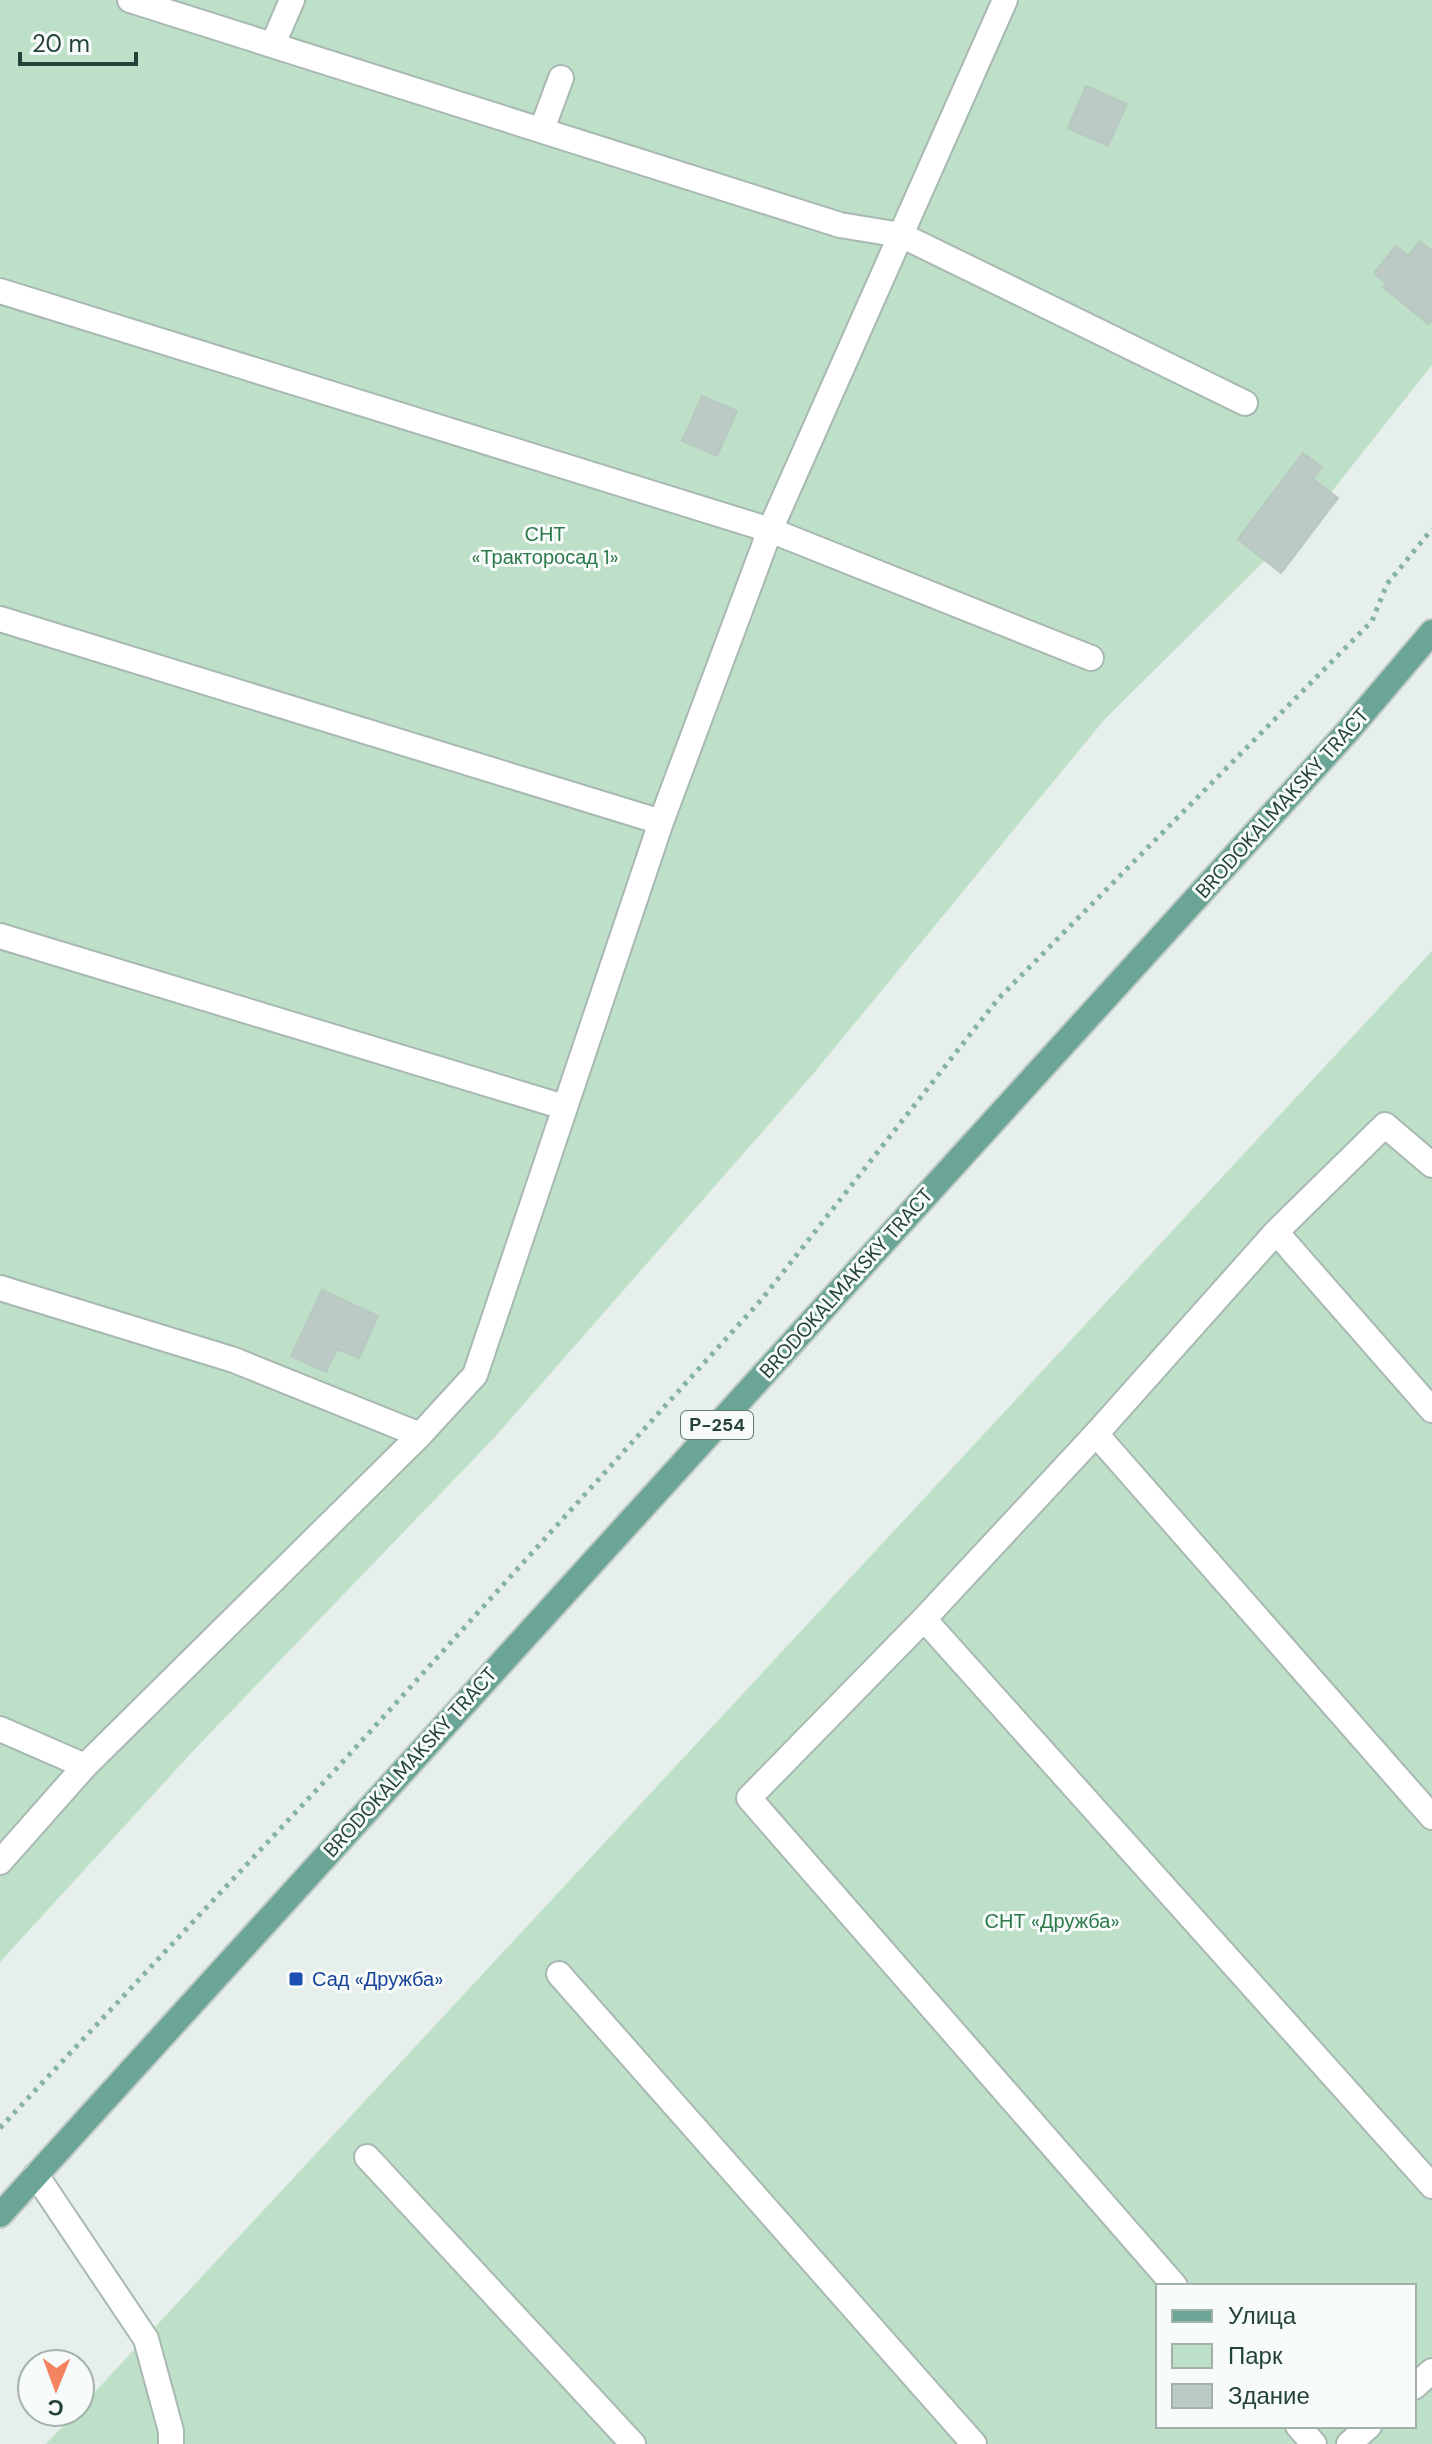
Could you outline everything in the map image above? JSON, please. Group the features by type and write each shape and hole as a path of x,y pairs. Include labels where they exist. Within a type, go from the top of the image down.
{"main road":[{"name":"BRODOKALMAKSKY TRACT","path":"0,2215 1348,731 1432,632"}],"street":[{"path":"130,0 840,225 901,235 1245,403"},
{"path":"273,44 292,0"},
{"path":"0,1862 85,1766 420,1435 475,1375 661,822 770,530 1005,0"},
{"path":"542,129 561,78"},
{"path":"0,291 770,530 1091,658"},
{"path":"0,619 661,822"},
{"path":"0,936 564,1107"},
{"path":"1173,2284 749,1798 924,1619 1096,1434 1276,1232 1385,1125 1432,1165"},
{"path":"1276,1232 1432,1410"},
{"path":"0,1288 234,1360 420,1435"},
{"path":"1096,1434 1432,1817"},
{"path":"924,1619 1432,2186"},
{"path":"0,1729 85,1766"},
{"path":"559,1974 974,2444"},
{"path":"367,2157 633,2444"},
{"path":"36,2175 146,2339 171,2431 171,2444"},
{"path":"1416,2385 1432,2371"},
{"path":"1300,2428 1314,2444"},
{"path":"1349,2444 1367,2428"}],"path":[{"path":"0,2128 338,1767 762,1299 998,999 1372,621 1387,584 1432,529"}],"green space":[{"name":"СНТ «Тракторосад 1»","path":"0,0 1432,0 1432,365 1321,505 1104,720 813,1074 494,1438 194,1750 0,1962"},
{"name":"СНТ «Дружба»","path":"1432,951 1432,2444 46,2444 61,2428 96,2428 96,2391"}],"building":[{"path":"1086,86 1127,104 1108,146 1068,128"},
{"path":"1420,241 1432,251 1432,320 1428,324 1383,287 1386,283 1374,273 1396,246 1408,256"},
{"path":"702,396 737,411 717,456 682,441"},
{"path":"1303,453 1322,467 1313,479 1338,498 1281,573 1238,539"},
{"path":"322,1290 378,1316 359,1358 337,1349 326,1372 291,1356"}],"place":[{"name":"Сад «Дружба»","path":"296,1979"}]}
